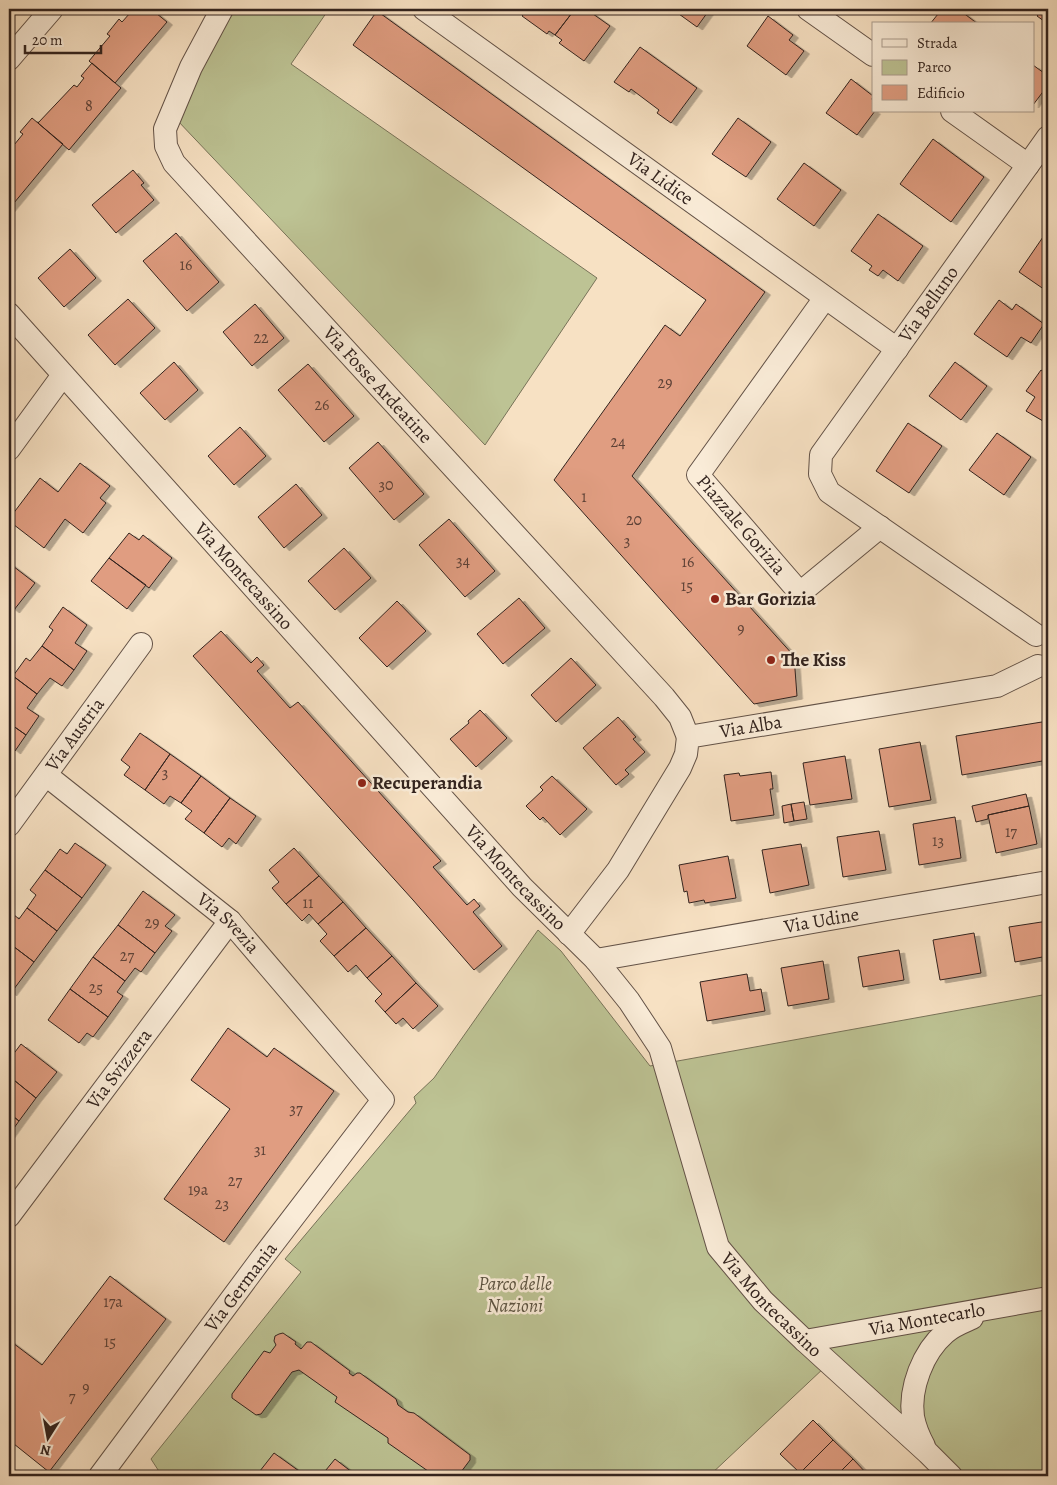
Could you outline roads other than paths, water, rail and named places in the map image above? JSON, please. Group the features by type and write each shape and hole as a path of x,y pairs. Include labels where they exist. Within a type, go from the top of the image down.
{"street":[{"path":"9,59 52,9"},
{"name":"Via Fosse Ardeatine","path":"222,9 191,67 165,129 166,146 174,163 664,697 680,718 688,737"},
{"name":"Via Lidice","path":"424,9 897,349"},
{"path":"808,9 872,54"},
{"path":"953,112 1028,165"},
{"name":"Via Belluno","path":"880,528 829,492 820,474 821,455 1048,137"},
{"name":"Piazzale Gorizia","path":"825,298 698,475 800,593 880,528"},
{"name":"Via Montecassino","path":"9,314 522,888 596,960 629,1001 660,1048 718,1247 763,1301 951,1476"},
{"path":"9,449 63,375"},
{"path":"880,528 1042,632 1030,646 1030,654 1033,660 1043,668"},
{"name":"Via Austria","path":"9,825 141,644"},
{"name":"Via Alba","path":"688,737 997,686 1043,668"},
{"path":"569,934 618,870 680,768 686,754 688,737"},
{"name":"Via Svezia","path":"46,774 230,921 383,1100"},
{"name":"Via Udine","path":"596,960 1048,882"},
{"name":"Via Svizzera","path":"9,1216 230,921"},
{"name":"Via Germania","path":"101,1476 259,1262 383,1100"},
{"name":"Via Montecarlo","path":"805,1341 1048,1298"},
{"path":"928,1453 918,1434 913,1416 915,1387 920,1366 936,1341 946,1331 994,1307"}],"place":[{"name":"Bar Gorizia","path":"715,599"},
{"name":"The Kiss","path":"771,660"},
{"name":"Recuperandia","path":"362,783"}],"park label":[{"name":"Parco delle Nazioni","path":"515,1295"}]}
